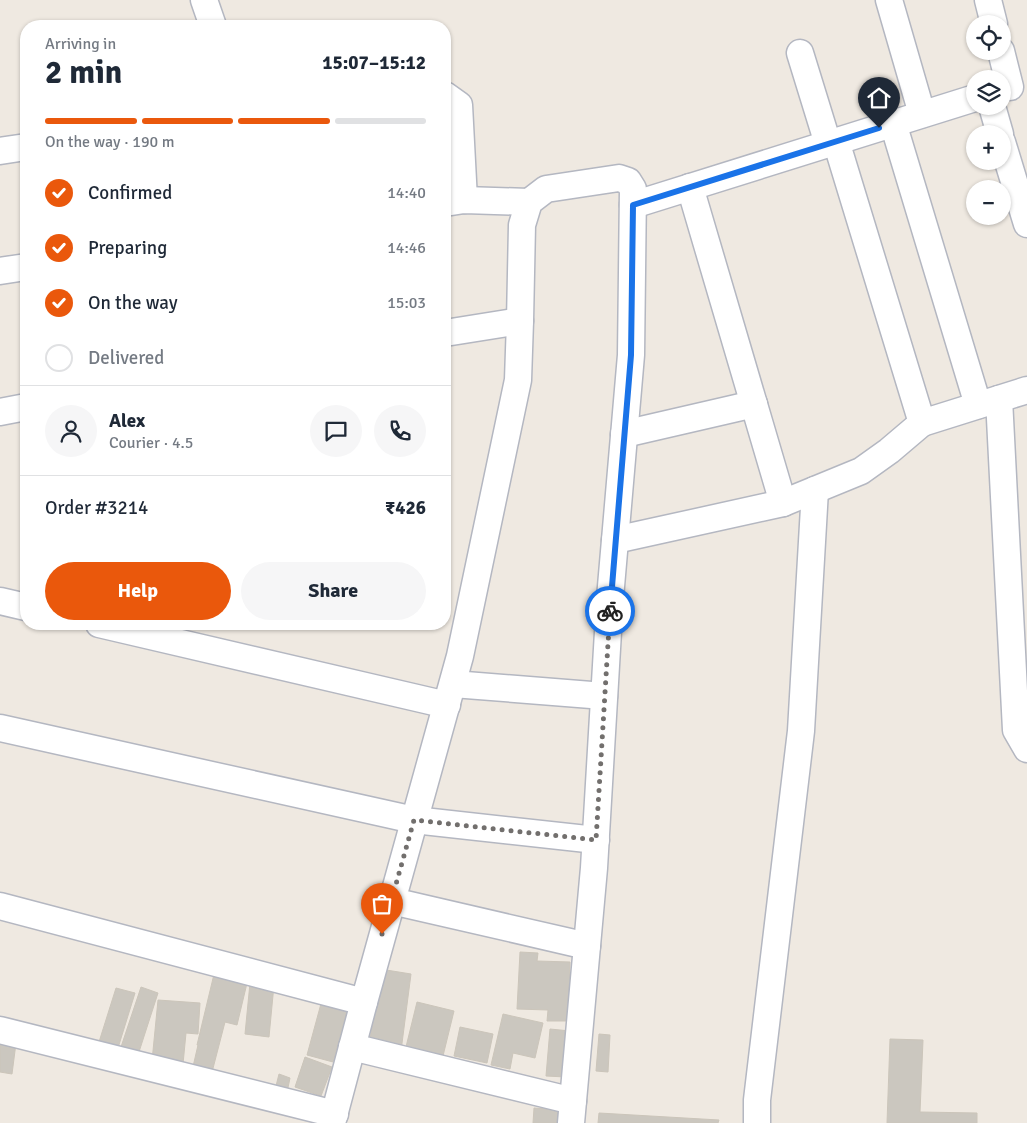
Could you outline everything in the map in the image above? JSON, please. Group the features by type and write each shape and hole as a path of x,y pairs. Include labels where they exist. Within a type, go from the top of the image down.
{"street":[{"path":"204,0 211,20"},
{"path":"888,0 922,114"},
{"path":"988,0 992,15"},
{"path":"800,53 832,143 922,423"},
{"path":"1004,60 1013,86"},
{"path":"352,1047 572,1112 596,840 610,598 631,355 633,189 628,181 619,178 546,190 529,202 455,201 459,105 451,99"},
{"path":"633,205 966,101"},
{"path":"893,123 989,402 1016,730 1027,749"},
{"path":"0,151 20,148"},
{"path":"1011,170 1027,224"},
{"path":"690,187 783,503"},
{"path":"0,1030 333,1118 460,656 518,380 522,225 529,202"},
{"path":"0,271 20,268"},
{"path":"451,333 520,321"},
{"path":"615,540 783,503 862,471 922,423 1027,390"},
{"path":"624,434 754,404"},
{"path":"0,412 20,408"},
{"path":"757,1123 757,1100 801,731 815,490"},
{"path":"0,601 20,606"},
{"path":"152,630 169,632 450,694 604,696"},
{"path":"0,728 414,820 596,840"},
{"path":"392,901 587,946"},
{"path":"0,906 364,1002"}],"building":[{"path":"520,952 538,953 537,961 570,962 568,1021 547,1021 548,1010 517,1009"},
{"path":"380,969 411,974 401,1051 369,1047"},
{"path":"215,970 248,979 237,1025 225,1022 211,1076 192,1071"},
{"path":"250,983 274,985 269,1037 245,1034"},
{"path":"141,987 158,993 138,1055 120,1050"},
{"path":"116,988 135,993 118,1048 99,1042"},
{"path":"158,1000 200,1003 198,1034 186,1033 183,1064 152,1061"},
{"path":"322,1000 348,1007 333,1062 307,1055"},
{"path":"417,1002 454,1011 442,1060 405,1051"},
{"path":"503,1014 543,1023 535,1058 513,1053 510,1069 491,1065"},
{"path":"460,1027 493,1034 487,1063 454,1056"},
{"path":"550,1029 570,1031 566,1077 546,1076"},
{"path":"599,1034 610,1035 608,1072 596,1071"},
{"path":"890,1039 923,1040 920,1112 977,1113 977,1123 887,1123"},
{"path":"0,1041 16,1043 12,1074 0,1072"},
{"path":"305,1057 332,1067 321,1096 295,1087"},
{"path":"279,1074 290,1078 286,1097 274,1094"},
{"path":"534,1108 560,1110 559,1123 533,1123"},
{"path":"599,1113 719,1120 718,1123 598,1123"}],"way so far":[{"path":"382,934 414,820 596,840 610,611"}],"route":[{"path":"610,611 631,355 633,205 879,128"}]}
